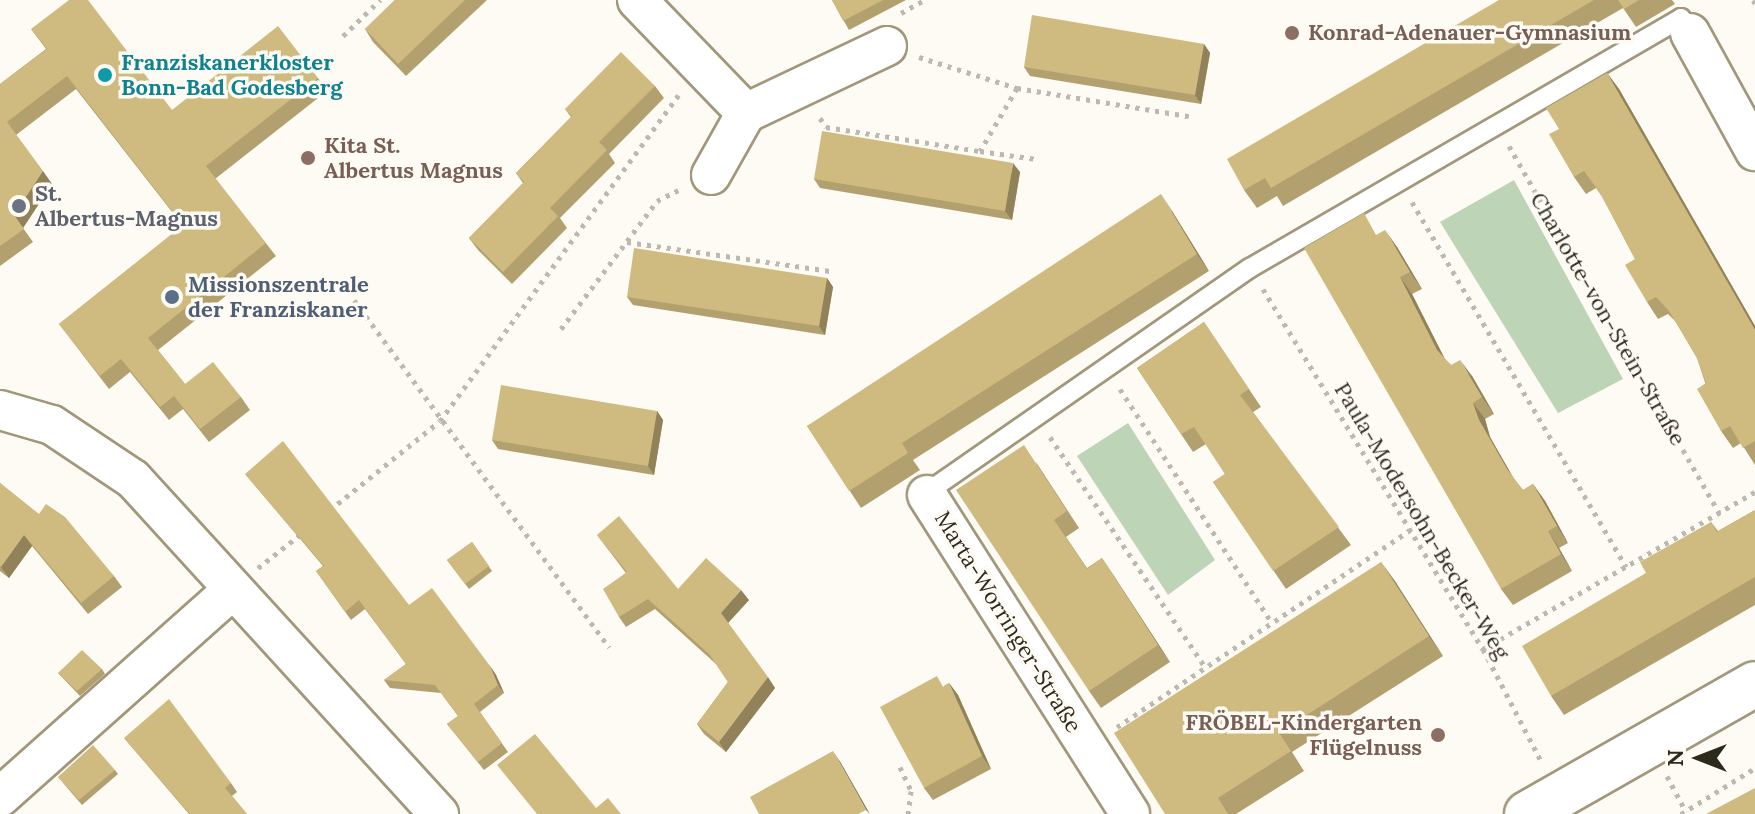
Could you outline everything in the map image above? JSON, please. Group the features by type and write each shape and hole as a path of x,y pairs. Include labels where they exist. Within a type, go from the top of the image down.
{"street":[{"path":"637,0 746,113"},
{"path":"1690,33 1755,151"},
{"path":"711,175 746,113 887,46"},
{"path":"0,410 95,449 133,479 439,814"},
{"name":"Marta-Worringer-Straße","path":"927,495 1130,814"},
{"path":"0,797 232,590"},
{"path":"1543,805 1755,684"}],"lane":[{"path":"1250,268 1681,18 1690,33"},
{"name":"Marta-Worringer-Straße","path":"927,495 923,490 1250,268"}],"path":[{"path":"343,36 380,0"},
{"path":"887,46 1017,88 1194,117"},
{"path":"325,515 440,421 701,65"},
{"path":"980,151 1017,88"},
{"path":"802,89 826,127 1036,159"},
{"name":"Charlotte-von-Stein-Straße","path":"1497,125 1719,513"},
{"path":"561,329 657,201 711,175"},
{"path":"1400,181 1626,567"},
{"path":"627,242 832,271"},
{"name":"Paula-Modersohn-Becker-Weg","path":"1250,268 1483,649 1543,805"},
{"path":"354,300 609,647"},
{"path":"1104,365 1272,623"},
{"path":"1034,413 1205,668"},
{"path":"1483,649 1755,492"},
{"path":"232,590 313,524"},
{"name":"Marta-Worringer-Straße","path":"1086,748 1410,530"},
{"path":"900,767 911,791 908,814"},
{"path":"1670,784 1684,813 1755,768"}],"green space":[{"path":"1514,180 1623,379 1558,413 1440,222"},
{"path":"1128,423 1215,560 1168,595 1077,456"}],"building":[{"path":"69,0 88,0 172,110 278,26 318,78 206,166 266,243 148,338 185,384 213,362 241,397 200,429 174,396 160,407 121,359 100,376 59,324 183,225 67,76 7,122 43,171 14,215 24,229 0,246 0,84 47,49 31,29"},
{"path":"395,0 465,0 398,64 365,29"},
{"path":"832,0 883,0 843,21"},
{"path":"1499,0 1594,0 1271,188 1265,178 1244,190 1227,159"},
{"path":"1618,0 1639,0 1624,9"},
{"path":"1032,15 1204,44 1195,95 1024,67"},
{"path":"621,52 655,86 599,142 607,150 550,208 558,216 503,272 469,238 524,182 516,173 572,116 565,109"},
{"path":"1607,73 1755,330 1755,441 1743,448 1730,426 1721,431 1697,389 1706,383 1697,358 1669,311 1656,297 1647,302 1625,265 1635,259 1600,193 1584,171 1574,177 1549,134 1559,129 1546,108"},
{"path":"822,131 1013,163 1005,211 814,179"},
{"path":"1161,194 1197,254 902,443 908,453 849,491 807,426"},
{"path":"1364,213 1376,235 1385,230 1410,272 1400,277 1437,350 1451,365 1460,360 1482,397 1473,403 1479,420 1507,469 1523,490 1533,484 1557,526 1548,531 1561,554 1501,589 1304,248"},
{"path":"634,248 827,278 819,326 627,297"},
{"path":"1204,322 1249,389 1240,395 1339,527 1273,571 1213,482 1225,474 1194,427 1181,434 1137,368"},
{"path":"501,385 657,411 648,466 492,440"},
{"path":"283,441 409,605 432,588 490,666 498,685 474,704 502,743 478,762 447,724 458,716 435,685 384,680 406,664 359,600 345,612 316,571 324,566 245,474"},
{"path":"1024,445 1067,511 1054,520 1087,569 1102,558 1158,645 1089,691 956,490"},
{"path":"0,483 39,514 46,504 65,517 114,576 81,603 24,535 1,567"},
{"path":"1755,510 1755,577 1551,696 1522,646 1646,573 1640,562 1711,522 1717,532"},
{"path":"619,516 678,589 706,558 741,590 721,613 768,677 719,742 697,724 728,682 710,655 648,599 619,617 603,589 627,572 597,535"},
{"path":"472,542 489,566 465,584 447,560"},
{"path":"1381,562 1429,636 1279,733 1291,751 1218,798 1228,814 1165,814 1114,733"},
{"path":"82,650 102,669 77,691 58,673"},
{"path":"937,676 943,687 949,683 982,756 924,788 880,707"},
{"path":"169,699 231,783 225,788 247,814 190,814 124,738"},
{"path":"535,734 596,808 608,798 621,814 537,814 497,765"},
{"path":"93,745 115,770 79,800 58,777"},
{"path":"833,751 866,810 858,814 759,814 750,797"},
{"path":"1755,788 1755,814 1706,814"}],"place":[{"name":"Konrad-Adenauer-Gymnasium","path":"1292,33"},
{"name":"Franziskanerkloster Bonn-Bad Godesberg","path":"105,75"},
{"name":"Kita St. Albertus Magnus","path":"308,158"},
{"name":"St. Albertus-Magnus","path":"19,206"},
{"name":"Missionszentrale der Franziskaner","path":"172,297"},
{"name":"FRÖBEL-Kindergarten Flügelnuss","path":"1438,735"}]}
